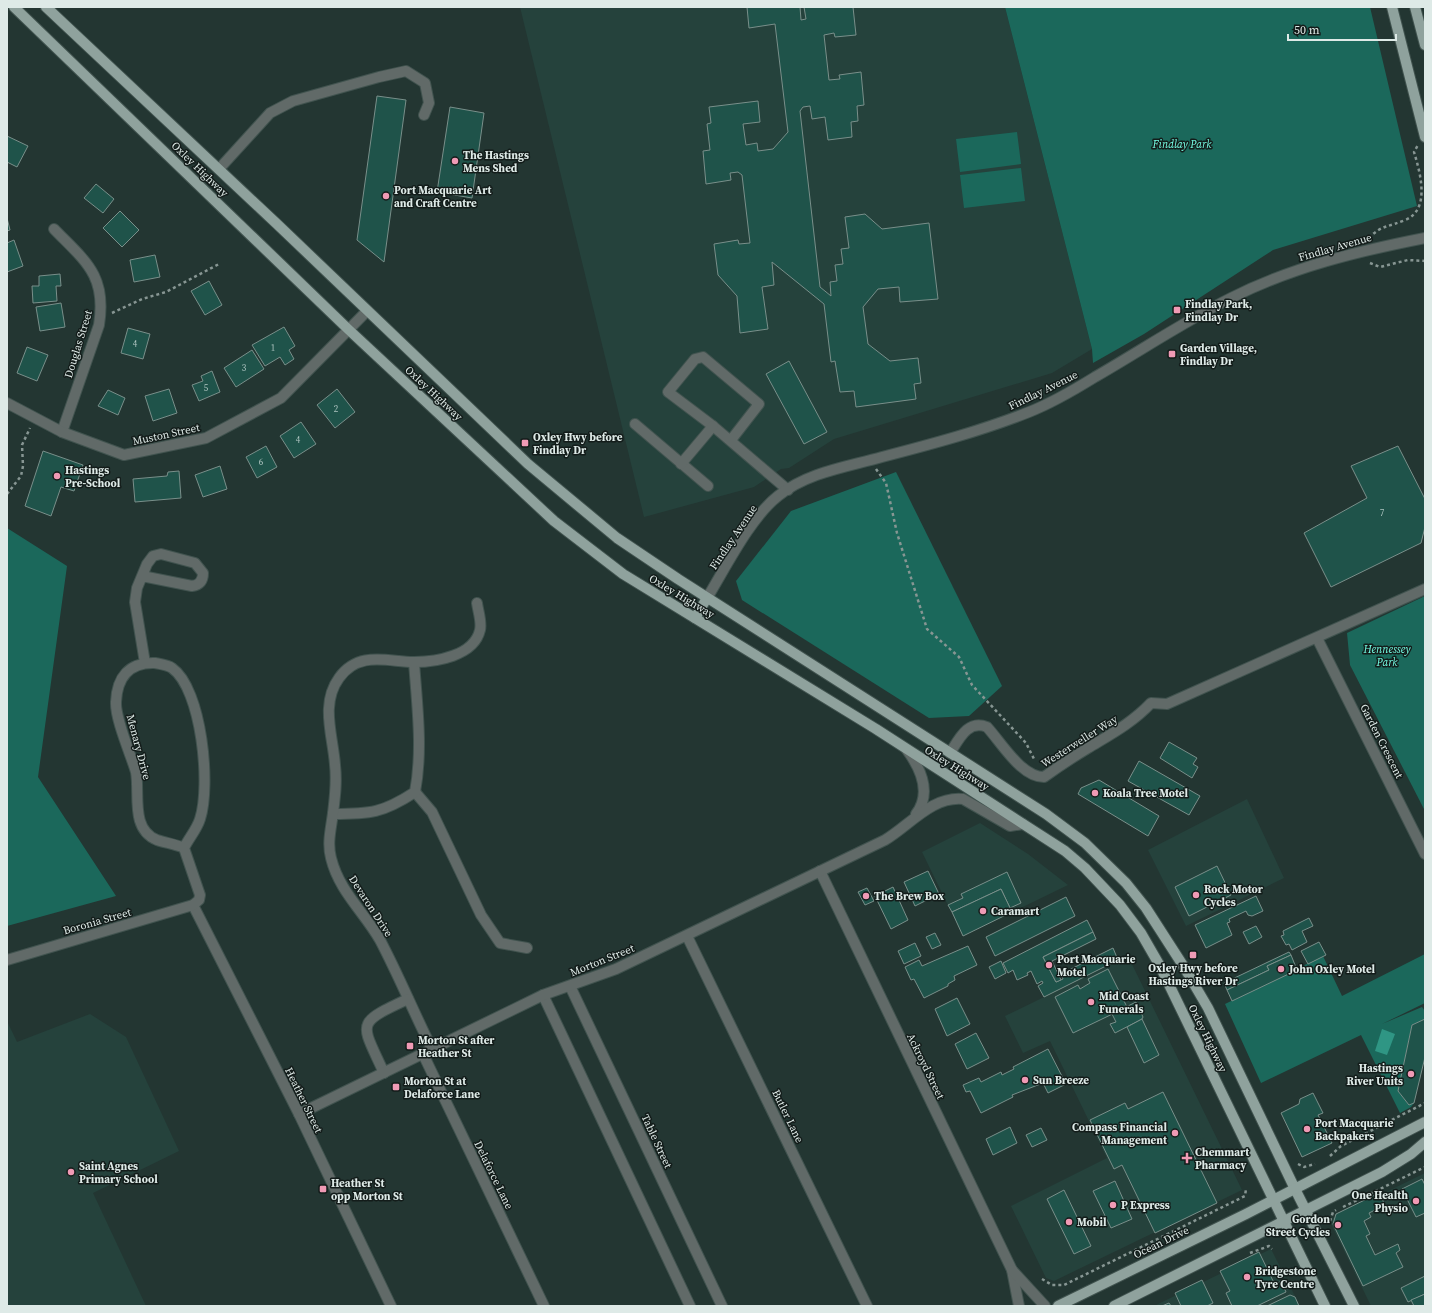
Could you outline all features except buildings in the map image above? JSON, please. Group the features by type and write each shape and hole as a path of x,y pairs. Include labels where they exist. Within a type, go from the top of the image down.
{"main road":[{"name":"Oxley Highway","path":"14,7 349,330 554,521 623,574 876,729 1023,824 1046,837 1085,868 1120,905 1141,933 1160,966 1286,1222 1325,1306"},
{"name":"Oxley Highway","path":"46,7 528,464 588,515 632,549 1070,831 1096,853 1133,892 1159,927 1196,985 1295,1189 1354,1306"},
{"path":"1392,7 1425,137"},
{"path":"1415,7 1425,46"},
{"path":"695,618 707,598"},
{"name":"Ocean Drive","path":"1058,1306 1295,1189 1425,1122"},
{"path":"1114,1306 1286,1222 1382,1172 1411,1154 1425,1142"}],"street":[{"path":"219,170 270,113 293,101 379,77 406,71 425,83 429,103 424,115"},
{"name":"Douglas Street","path":"54,229 89,265 98,282 101,299 100,317 62,432"},
{"name":"Findlay Avenue","path":"707,598 752,526 767,507 802,481 830,470 870,461 973,432 1032,411 1069,392 1231,298 1274,279 1366,250 1425,238"},
{"name":"Muston Street","path":"7,403 62,432 124,455 206,438 281,398 367,311"},
{"path":"731,440 758,404 703,357 695,359 668,392 731,440 788,490"},
{"path":"635,424 708,486"},
{"path":"681,464 713,426"},
{"path":"142,576 192,586 197,585 203,578 200,567 195,563 161,554 153,556 147,564 142,576 137,588 136,602 145,663 161,664 172,668 181,678 190,697 202,734 205,770 204,795 200,818 184,848 200,895 199,900 193,905"},
{"path":"1317,638 1425,589"},
{"name":"Devaron Drive","path":"427,1052 408,1000 380,941 347,895 336,872 328,845 337,783 328,714 334,686 340,676 358,663 384,658 414,662 440,660 455,655 475,641 481,629 477,603"},
{"name":"Westerweller Way","path":"950,753 972,725 979,724 987,727 1024,770 1038,777 1044,777 1086,748 1121,729 1151,703 1167,704 1317,638"},
{"name":"Garden Crescent","path":"1317,638 1425,854"},
{"path":"333,814 369,814 391,807 415,792 418,773 420,738 414,662"},
{"name":"Menary Drive","path":"145,663 134,667 124,674 117,686 116,704 136,772 138,783 137,812 141,824 147,833 156,839 184,848"},
{"name":"Morton Street","path":"907,750 922,776 925,792 922,807 910,822"},
{"path":"415,792 432,812 481,915 500,943 527,948"},
{"name":"Morton Street","path":"299,1114 543,995 616,969 885,840 929,807 942,801 954,798 963,799 1010,826 1023,824"},
{"name":"Ackroyd Street","path":"820,871 1012,1270 1019,1306"},
{"name":"Boronia Street","path":"7,960 193,905"},
{"name":"Heather Street","path":"193,905 299,1114 391,1306"},
{"name":"Butler Lane","path":"687,936 867,1306"},
{"name":"Table Street","path":"570,986 722,1306"},
{"path":"543,995 690,1306"},
{"path":"384,1073 368,1038 366,1028 369,1021 377,1014 408,1000"},
{"name":"Delaforce Lane","path":"427,1052 544,1306"},
{"name":"Ackroyd Street","path":"1012,1270 1045,1306"}],"path":[{"path":"1377,229 1407,219 1419,205 1420,176 1414,152"},
{"path":"1380,267 1408,260 1425,261"},
{"path":"100,317 142,299 166,292 219,264"},
{"path":"7,494 21,476 24,466 22,445 35,418"},
{"path":"870,461 886,483 897,533 927,629 958,657 972,685 1026,743 1044,777"},
{"path":"1325,1161 1341,1146 1425,1103"},
{"path":"1298,1164 1304,1167 1319,1164"},
{"path":"1330,1221 1333,1212 1425,1167"},
{"path":"1042,1279 1052,1285 1064,1285 1245,1196 1246,1189"},
{"path":"1269,1246 1272,1249"}],"shaded area":[{"path":"520,7 1005,7 1092,349 1052,373 834,439 789,468 781,469 754,487 644,517"},
{"path":"1247,799 1284,878 1186,926 1148,850"},
{"path":"980,823 1028,854 1068,885 963,936 922,852"},
{"path":"1128,956 1242,1190 1054,1281 1046,1278 1011,1206 1107,1158 1050,1041 1023,1053 1005,1016"},
{"name":"Saint Agnes Primary School","path":"90,1014 126,1037 179,1151 93,1193 146,1306 7,1306 7,1021 17,1042"},
{"path":"1382,1029 1395,1034 1387,1055 1375,1051"},
{"path":"1425,1173 1425,1306 1371,1306 1331,1224 1333,1218"},
{"path":"1271,1249 1300,1306 1154,1306"}],"green space":[{"name":"Findlay Park","path":"1005,7 1370,7 1417,206 1273,250 1144,334 1093,363 1092,349"},
{"path":"1017,132 1021,164 960,172 956,139"},
{"path":"1021,168 1025,201 964,208 960,175"},
{"path":"896,472 1002,686 969,716 929,718 742,600 736,581 791,511"},
{"path":"7,528 67,566 38,777 116,896 7,926"},
{"name":"Hennessey Park","path":"1425,596 1425,811 1350,665 1347,633"},
{"path":"1425,954 1425,1003 1382,1024 1422,1007 1425,1011 1425,1019 1412,1025 1398,1091 1409,1105 1414,1103 1411,1107 1400,1113 1361,1035 1261,1083 1225,1004 1323,956 1342,996"}],"place":[{"name":"The Hastings Mens Shed","path":"455,161"},
{"name":"Port Macquarie Art and Craft Centre","path":"386,196"},
{"name":"Findlay Park, Findlay Dr","path":"1177,310"},
{"name":"Garden Village, Findlay Dr","path":"1172,354"},
{"name":"Oxley Hwy before Findlay Dr","path":"525,443"},
{"name":"Hastings Pre-School","path":"57,476"},
{"name":"Koala Tree Motel","path":"1095,793"},
{"name":"Rock Motor Cycles","path":"1196,895"},
{"name":"The Brew Box","path":"866,896"},
{"name":"Caramart","path":"983,911"},
{"name":"Oxley Hwy before Hastings River Dr","path":"1193,955"},
{"name":"Port Macquarie Motel","path":"1049,965"},
{"name":"John Oxley Motel","path":"1281,969"},
{"name":"Mid Coast Funerals","path":"1091,1002"},
{"name":"Morton St after Heather St","path":"410,1046"},
{"name":"Hastings River Units","path":"1411,1074"},
{"name":"Sun Breeze","path":"1025,1080"},
{"name":"Morton St at Delaforce Lane","path":"396,1087"},
{"name":"Port Macquarie Backpakers","path":"1307,1129"},
{"name":"Compass Financial Management","path":"1175,1133"},
{"name":"Chemmart Pharmacy","path":"1187,1158"},
{"name":"Saint Agnes Primary School","path":"71,1172"},
{"name":"Heather St opp Morton St","path":"323,1189"},
{"name":"One Health Physio","path":"1416,1201"},
{"name":"P Express","path":"1113,1205"},
{"name":"Mobil","path":"1069,1222"},
{"name":"Gordon Street Cycles","path":"1338,1225"},
{"name":"Bridgestone Tyre Centre","path":"1247,1277"}]}
